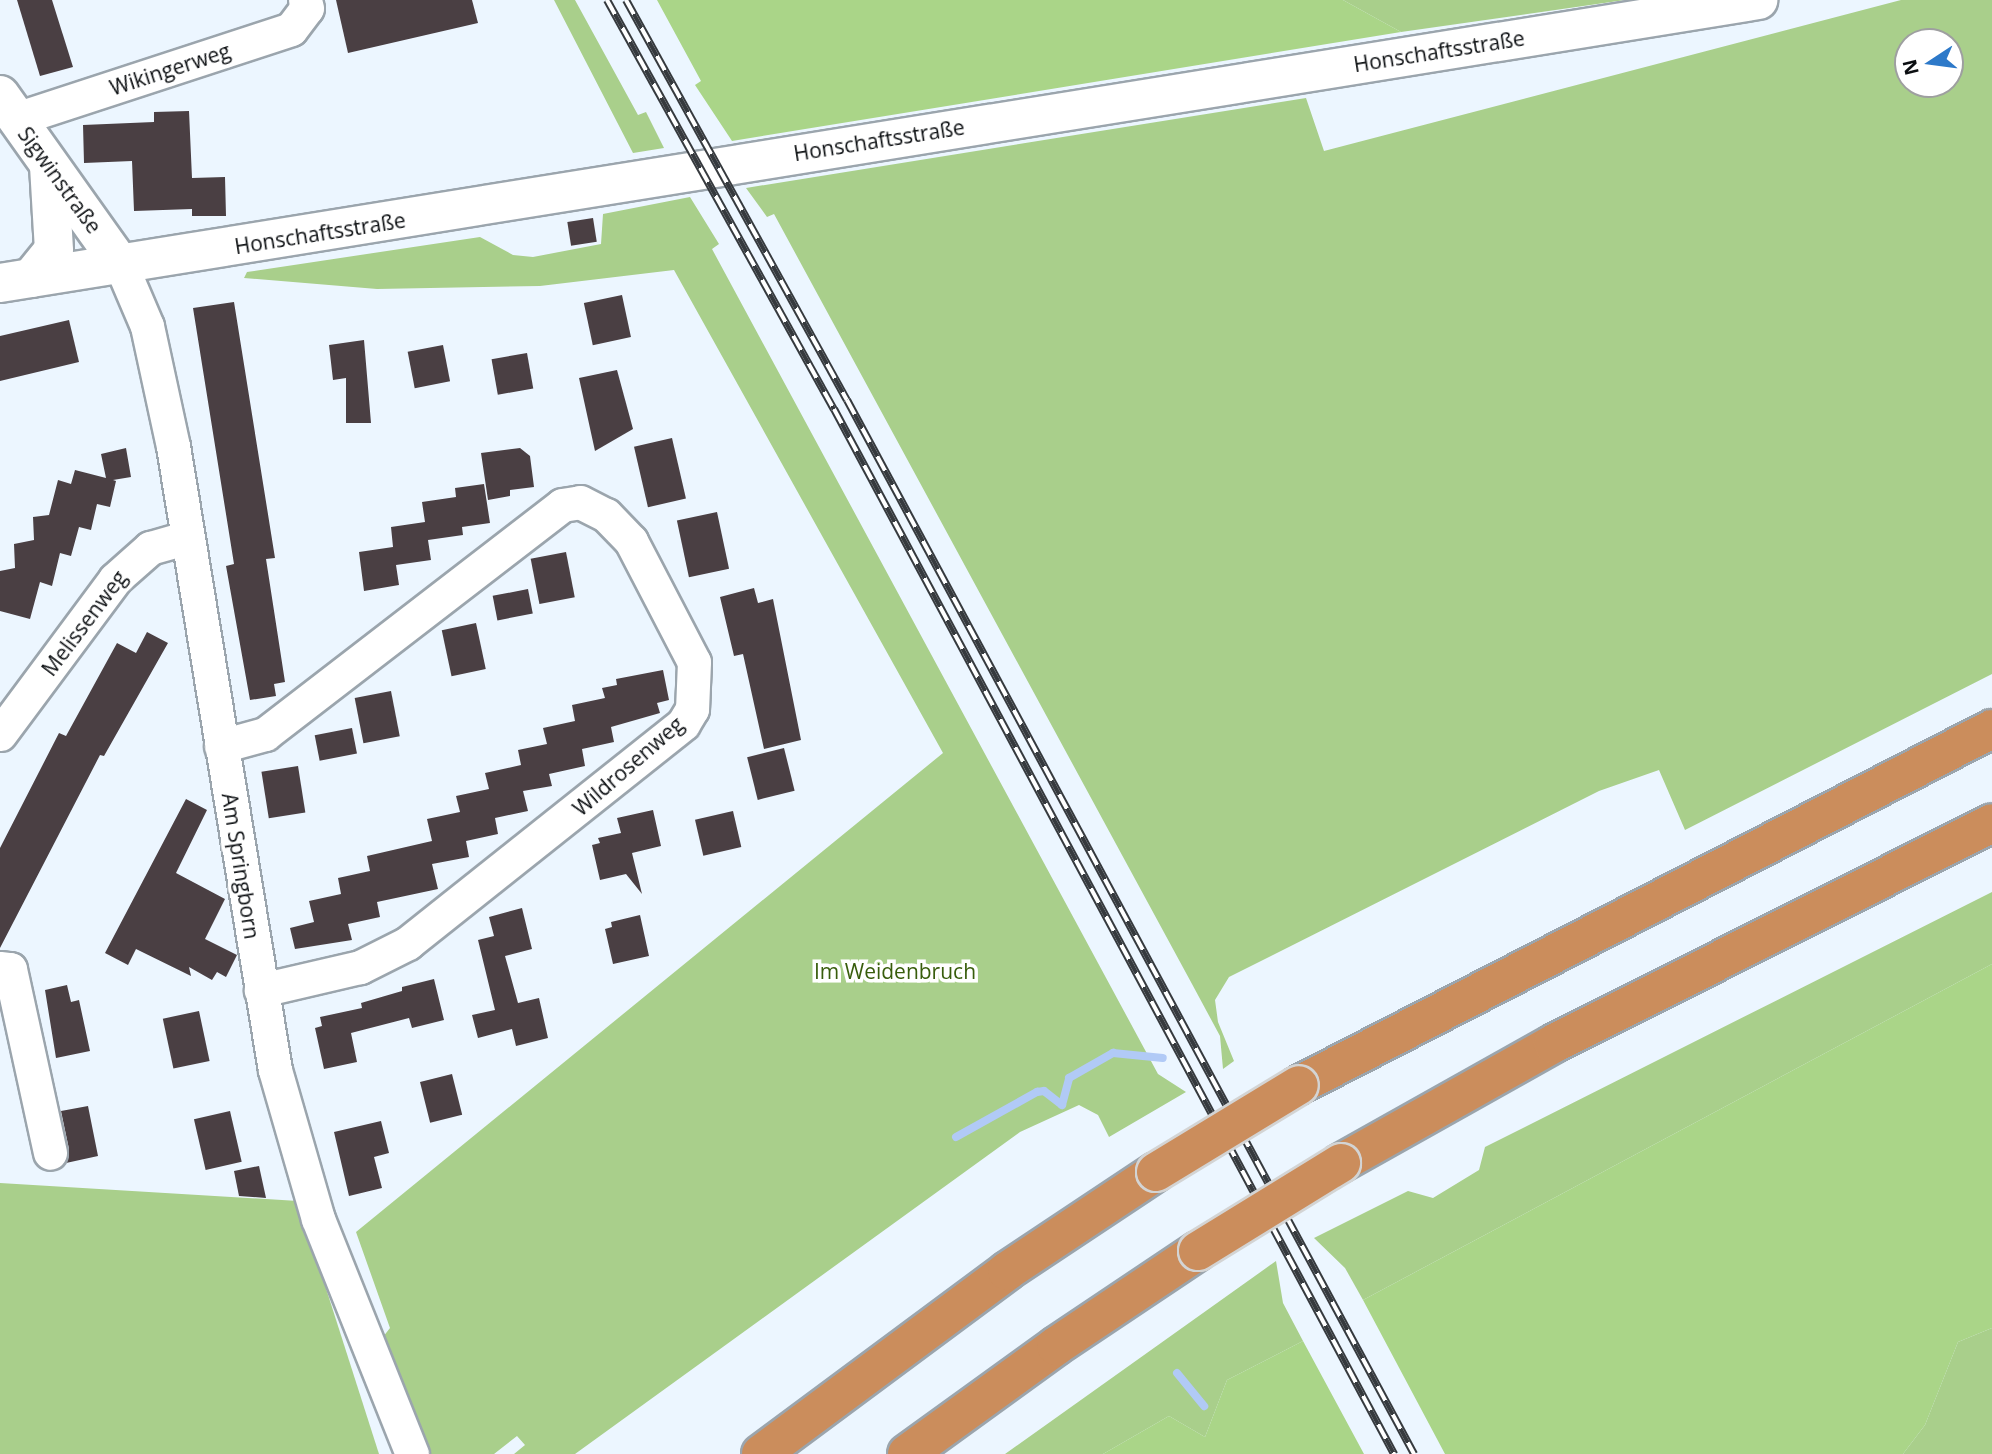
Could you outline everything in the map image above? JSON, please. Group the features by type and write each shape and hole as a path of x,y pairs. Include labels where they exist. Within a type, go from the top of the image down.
{"highway":[{"path":"761,1454 985,1286 1156,1172 1299,1084 1992,729"},
{"path":"907,1454 1056,1346 1198,1251 1341,1163 1553,1044 1992,823"}],"street":[{"name":"Wikingerweg","path":"8,107 290,29 307,8 305,0"},
{"name":"Honschaftsstraße","path":"15,281 1758,0"},
{"name":"Sigwinstraße","path":"8,107 121,265"},
{"path":"15,281 54,250 49,163"},
{"name":"Am Springborn","path":"121,265 147,326 186,538 275,1070 314,1206 412,1454"},
{"name":"Wildrosenweg","path":"221,746 265,734 562,505 580,502 606,515 631,541 694,662 692,709 682,724 408,943 360,967 261,990"},
{"name":"Melissenweg","path":"0,734 114,579 150,548 186,538"},
{"path":"0,968 10,969 50,1153"}],"green space":[{"path":"554,0 575,0 638,115 646,112 664,148 633,153"},
{"path":"657,0 1343,0 1401,32 732,141 695,85 701,81"},
{"path":"1343,0 1625,0 1401,32"},
{"path":"1901,0 1992,0 1992,674 1685,830 1659,770 1599,791 1229,977 1215,1000 1218,1022 1234,1061 1223,1069 1220,1036 1192,984 774,214 767,217 746,188 1306,98 1324,151"},
{"name":"Im Weidenbruch","path":"690,197 719,244 712,249 1158,1074 1186,1092 1109,1137 1098,1115 1079,1105 1020,1132 575,1454 514,1454 525,1445 517,1436 494,1454 427,1454 379,1342 390,1328 356,1232 943,753 674,270 540,286 377,289 244,278 247,272 480,237 513,255 533,257 601,244 603,214"},
{"path":"1992,892 1992,964 1363,1300 1345,1268 1314,1238 1408,1191 1433,1198 1479,1170 1485,1147"},
{"path":"1992,964 1992,1328 1958,1342 1925,1425 1903,1454 1445,1454 1363,1300"},
{"path":"0,1183 298,1201 379,1454 0,1454"},
{"path":"1276,1261 1283,1303 1303,1341 1227,1380 1205,1437 1169,1416 1103,1454 1005,1454"},
{"path":"1992,1328 1992,1454 1903,1454 1925,1425 1958,1342"},
{"path":"1303,1341 1364,1454 1103,1454 1169,1416 1205,1437 1227,1380"}],"building":[{"path":"17,0 52,0 73,67 40,76"},
{"path":"336,0 472,0 478,23 348,53"},
{"path":"189,111 192,178 225,177 226,216 192,216 192,209 134,211 132,161 84,163 83,125 154,122 154,112"},
{"path":"593,218 597,242 571,246 567,222"},
{"path":"622,295 631,337 593,345 584,303"},
{"path":"234,302 275,558 266,559 285,682 274,684 276,696 250,700 226,566 234,564 193,308"},
{"path":"69,320 79,362 0,381 0,336"},
{"path":"364,340 371,423 346,423 346,378 333,380 329,345"},
{"path":"443,345 450,381 415,388 408,352"},
{"path":"527,353 533,388 498,395 492,359"},
{"path":"617,370 633,429 595,451 579,378"},
{"path":"672,438 686,498 648,507 634,447"},
{"path":"126,448 131,477 113,480 116,481 110,507 97,504 91,530 79,527 71,556 60,553 52,586 40,582 30,619 0,611 0,571 15,568 14,544 34,540 33,517 49,515 58,480 71,484 75,470 106,478 101,454"},
{"path":"520,448 530,456 534,487 510,490 510,496 488,500 481,453"},
{"path":"484,484 490,523 462,527 463,535 428,540 431,560 396,565 399,585 364,591 359,552 393,547 391,527 425,522 422,502 456,497 455,488"},
{"path":"717,512 729,569 689,577 677,521"},
{"path":"566,552 575,597 539,604 531,559"},
{"path":"754,588 758,603 773,599 801,740 764,749 743,654 734,656 720,597"},
{"path":"528,589 533,614 497,620 493,596"},
{"path":"476,623 486,669 452,676 442,630"},
{"path":"147,632 168,643 104,756 100,755 0,948 0,848 59,733 66,736 117,643 136,653"},
{"path":"663,670 669,700 657,703 660,713 611,727 614,742 582,749 585,766 549,774 552,786 523,791 528,811 495,818 498,834 466,841 469,857 432,864 438,889 377,902 380,917 348,924 352,940 295,949 290,928 314,922 309,901 341,894 338,878 370,871 367,856 432,841 427,819 460,812 456,796 489,789 485,773 521,765 518,750 547,744 543,728 575,721 572,705 605,698 602,688 617,685 616,679"},
{"path":"391,691 400,736 363,743 355,698"},
{"path":"352,728 357,754 320,761 315,735"},
{"path":"784,748 795,791 758,800 747,757"},
{"path":"298,766 305,812 269,818 261,772"},
{"path":"186,799 207,810 176,873 225,899 205,939 237,955 226,977 217,972 212,980 189,967 191,976 136,949 128,965 105,953"},
{"path":"653,810 661,846 632,853 642,894 626,874 600,880 592,845 600,843 598,838 621,833 617,818"},
{"path":"733,811 741,847 703,856 695,820"},
{"path":"522,908 532,949 505,956 518,1003 539,998 548,1038 516,1046 512,1029 478,1038 472,1015 495,1010 478,940 494,936 489,917"},
{"path":"640,915 649,956 613,964 605,929 612,927 611,922"},
{"path":"434,979 444,1020 412,1028 409,1018 351,1033 357,1062 324,1069 315,1028 322,1026 320,1017 362,1008 361,1003 402,991 402,987"},
{"path":"67,985 71,1002 79,1000 90,1051 56,1058 45,990"},
{"path":"199,1011 210,1061 173,1069 163,1019"},
{"path":"452,1074 462,1115 430,1123 420,1082"},
{"path":"88,1106 98,1156 66,1163 69,1149 61,1111"},
{"path":"230,1111 242,1162 206,1170 194,1119"},
{"path":"381,1121 389,1153 374,1157 382,1188 349,1196 334,1132"},
{"path":"259,1166 266,1198 239,1196 234,1171"}],"waterway":[{"path":"956,1137 1037,1092 1044,1091 1062,1105 1069,1078 1113,1053 1163,1058"},
{"path":"1177,1373 1204,1406"}],"railway":[{"path":"607,0 834,409 1394,1454"},
{"path":"626,0 847,400 1414,1454"}]}
